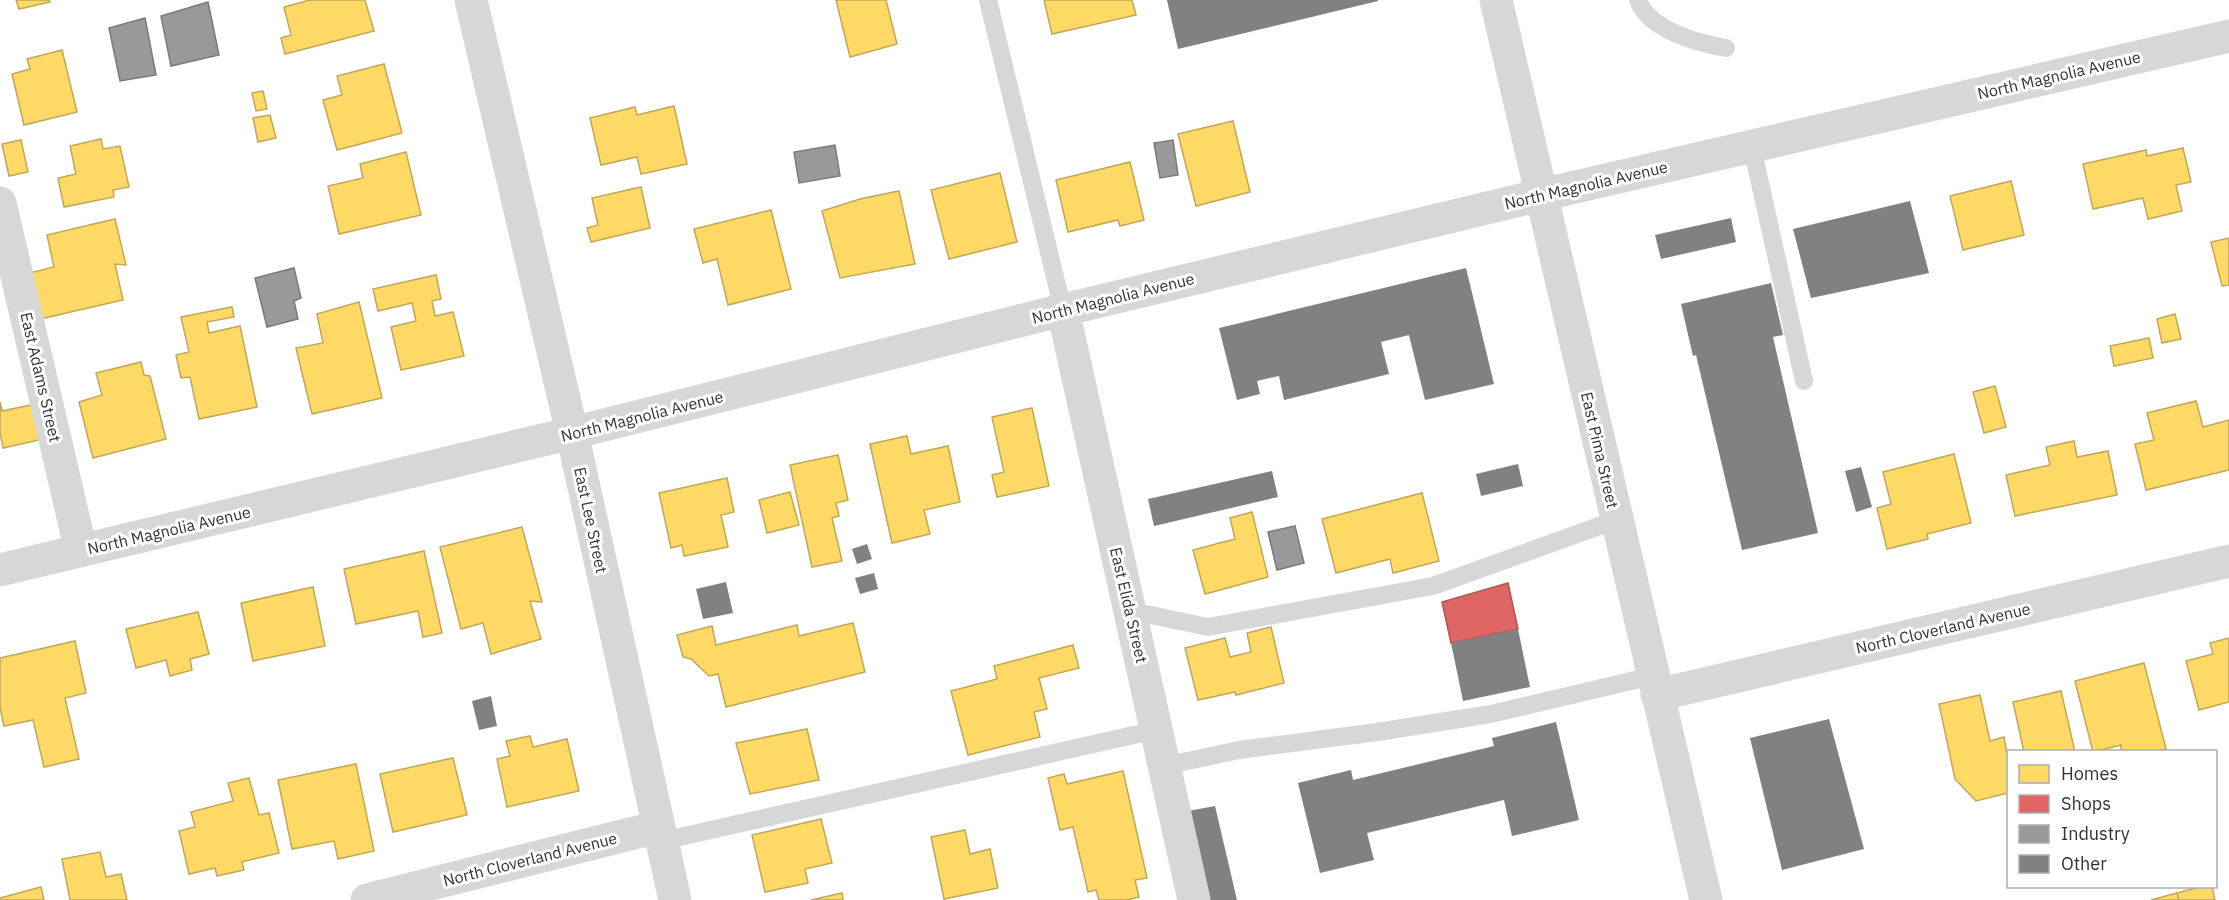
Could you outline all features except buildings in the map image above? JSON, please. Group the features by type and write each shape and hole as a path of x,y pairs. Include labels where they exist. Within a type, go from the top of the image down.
{"street":[{"name":"East Lee Street","path":"471,0 572,433 675,900"},
{"name":"East Pima Street","path":"1496,0 1706,900"},
{"name":"North Magnolia Avenue","path":"0,570 572,433 1063,310 1541,195 2229,36"},
{"name":"East Adams Street","path":"0,203 81,551"},
{"name":"East Elida Street","path":"1063,310 1194,900"},
{"name":"North Cloverland Avenue","path":"1655,686 2229,561"},
{"name":"North Cloverland Avenue","path":"367,900 660,834"}],"lane":[{"path":"988,0 1063,310"},
{"path":"1638,0 1642,12 1679,36 1726,48"},
{"path":"1752,147 1804,381"},
{"path":"1131,617 1146,614 1208,627 1433,586 1616,520"},
{"path":"1164,766 1239,750 1377,732 1655,686"},
{"path":"660,834 1156,730"}]}
